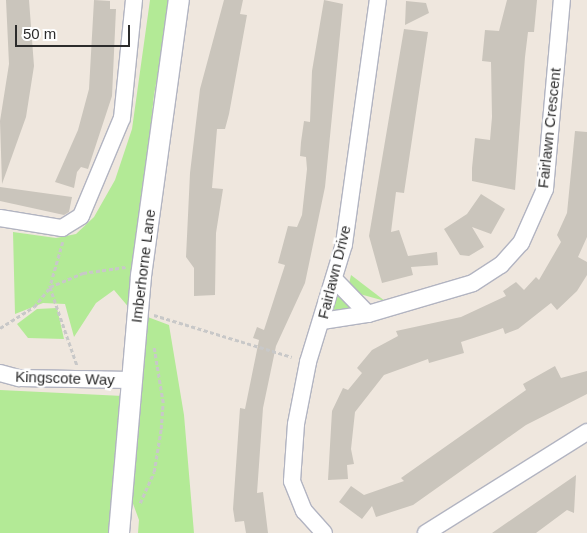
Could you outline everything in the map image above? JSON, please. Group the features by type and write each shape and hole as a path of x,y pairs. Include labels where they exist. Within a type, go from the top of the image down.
{"street":[{"path":"0,218 62,228 81,216 118,132 127,88 134,0"},
{"name":"Imberhorne Lane","path":"119,533 142,265 179,0"},
{"name":"Fairlawn Drive","path":"324,533 304,511 292,481 296,424 308,362 335,280 344,244 378,0"},
{"name":"Fairlawn Crescent","path":"322,321 368,314 473,282 501,265 521,243 544,189 562,0"},
{"path":"335,280 368,314"},
{"name":"Kingscote Way","path":"0,373 19,378 131,380"},
{"path":"426,533 587,432"}],"path":[{"path":"0,328 34,307 50,287 63,245 62,228"},
{"path":"50,287 84,273 142,265"},
{"path":"50,287 80,380"},
{"path":"151,319 150,314 308,362"},
{"path":"137,510 154,472 161,429 163,403 153,343"}],"green space":[{"path":"150,0 171,0 154,95 131,310 114,290 96,303 74,337 65,304 43,303 15,314 13,232 56,238 76,234 94,217 115,180 132,129"},
{"path":"351,275 385,301 356,293 349,284"},
{"path":"338,292 344,293 353,311 331,312"},
{"path":"57,308 64,339 28,338 17,324 37,309"},
{"path":"145,316 169,325 184,415 194,533 138,533 139,520 132,501"},
{"path":"0,390 123,396 108,533 0,533"}],"building":[{"path":"6,0 29,0 34,66 26,117 2,184 0,121 9,64"},
{"path":"94,0 110,1 110,9 116,9 112,96 88,169 81,167 77,172 74,188 55,182 78,130 89,89"},
{"path":"224,0 243,0 240,14 247,15 229,114 225,129 217,129 212,188 223,189 216,233 215,295 194,296 194,268 186,257 190,173 200,89"},
{"path":"324,0 343,4 325,187 305,283 276,346 263,408 257,493 263,492 268,533 246,533 244,521 235,522 233,509 240,408 245,409 259,340 253,338 257,327 264,330 285,265 278,263 288,226 297,227 302,215 307,169 306,157 300,156 301,142 304,121 310,122 312,71"},
{"path":"507,0 537,0 534,32 528,32 525,57 515,190 472,181 475,138 490,140 492,117 491,62 482,61 485,30 499,31"},
{"path":"406,1 426,3 429,13 405,25"},
{"path":"404,29 428,32 404,193 396,192 391,232 399,230 408,256 437,252 438,265 411,267 413,275 382,283 369,236"},
{"path":"575,131 587,132 587,237 578,257 587,262 587,275 577,291 557,310 551,303 518,329 505,334 503,328 461,342 464,353 429,363 428,359 384,375 355,412 351,449 354,464 347,465 348,479 328,480 332,411 343,388 348,390 362,373 357,368 372,350 398,336 396,331 461,317 506,296 503,291 516,282 524,290 536,277 539,280 561,242 557,235 567,213"},
{"path":"0,187 72,197 69,212 64,215 0,201"},
{"path":"481,194 505,209 491,234 472,227 484,247 469,256 460,255 444,229 467,214"},
{"path":"555,366 561,378 587,371 587,394 526,425 413,505 376,517 372,506 362,519 339,502 351,486 364,495 404,481 401,478 526,390 523,384"},
{"path":"576,475 574,513 567,510 536,533 492,533"}]}
